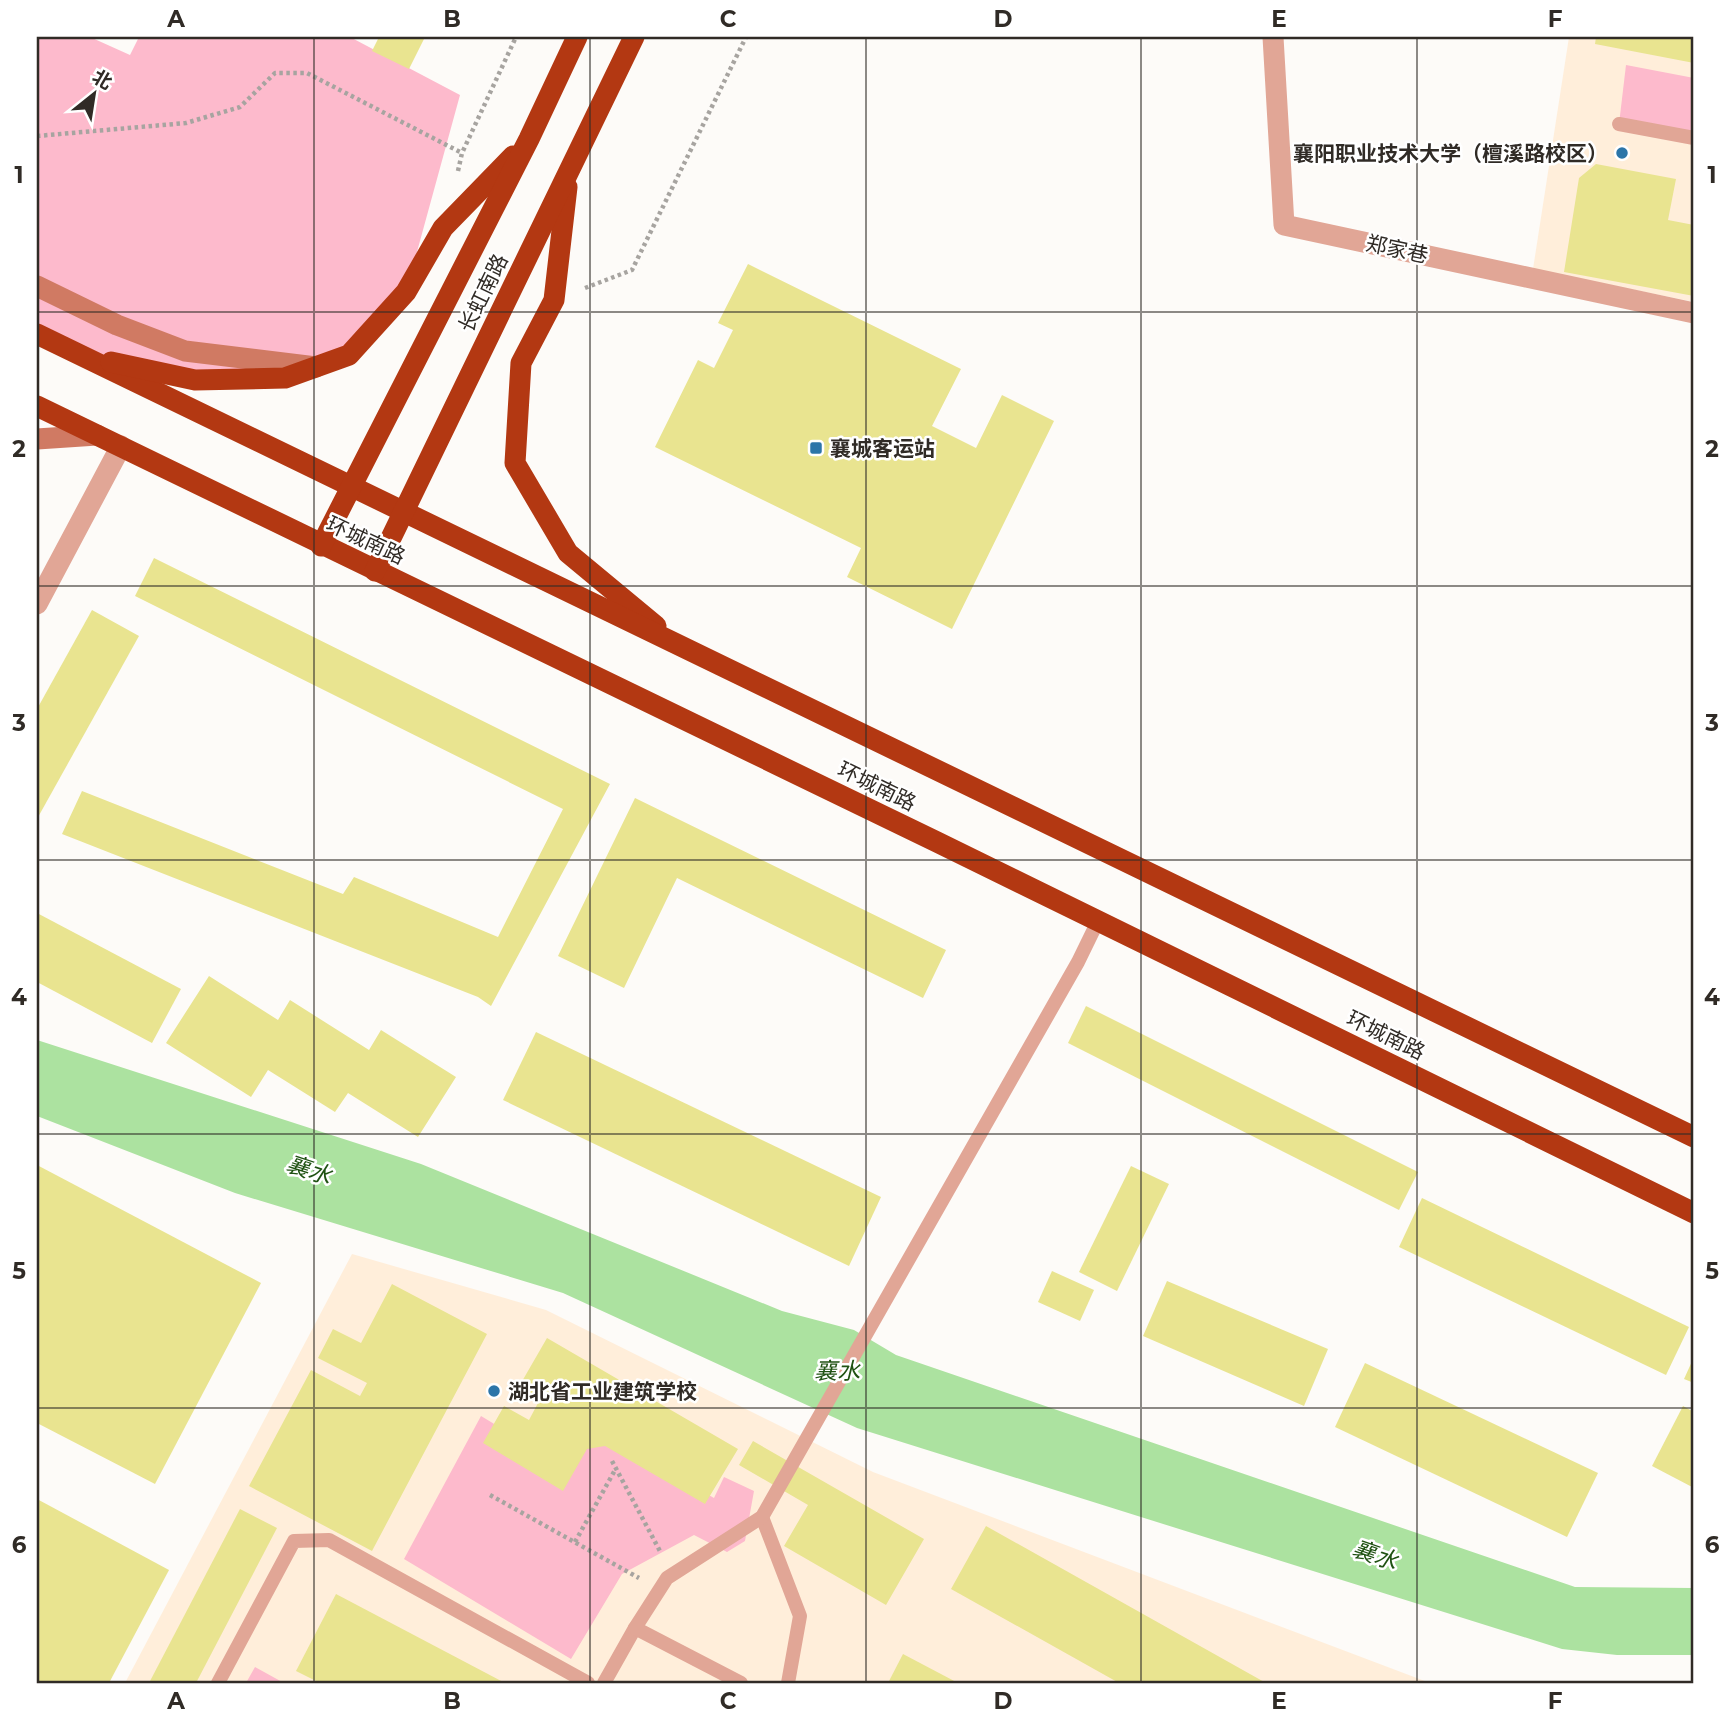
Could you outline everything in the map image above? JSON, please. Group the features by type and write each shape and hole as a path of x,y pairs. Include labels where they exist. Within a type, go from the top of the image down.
{"highway":[{"name":"长虹南路","path":"321,546 529,139 577,37"},
{"name":"长虹南路","path":"375,571 634,37"},
{"path":"81,355 195,380 285,378 349,355 406,292 443,228 529,139"},
{"path":"568,173 554,300 521,363 515,463 568,553 684,649"},
{"name":"环城南路","path":"37,334 351,489 405,512 1694,1137"},
{"name":"环城南路","path":"37,406 1694,1213"}],"street":[{"name":"郑家巷","path":"1273,37 1284,225 1694,313"},
{"path":"37,286 117,325 185,351 316,367"},
{"path":"37,439 97,435"},
{"path":"37,604 121,446"}],"lane":[{"path":"1619,124 1694,138"},
{"path":"604,1683 635,1628 673,1574 762,1517 1098,921"},
{"path":"762,1517 800,1616 788,1683"},
{"path":"218,1683 294,1541 329,1540 588,1683"},
{"path":"635,1628 741,1683"}],"path":[{"path":"456,178 462,153 516,37"},
{"path":"554,300 632,270 746,37"},
{"path":"37,136 186,123 240,107 275,73 307,73 462,153"},
{"path":"612,1461 673,1574"},
{"path":"575,1542 616,1469"},
{"path":"490,1495 660,1590"}],"shaded area":[{"path":"37,37 90,37 130,55 139,37 350,37 460,95 406,292 349,355 195,380 81,355 37,334"},
{"name":"襄阳职业技术大学（檀溪路校区）","path":"1569,37 1694,37 1694,302 1533,269"},
{"path":"1626,65 1694,78 1694,138 1619,124"},
{"name":"湖北省工业建筑学校","path":"352,1254 546,1310 873,1472 1430,1683 125,1683"},
{"path":"481,1416 565,1467 578,1443 608,1437 714,1498 724,1477 754,1491 745,1541 727,1552 694,1535 622,1574 571,1659 404,1559"},
{"path":"255,1667 284,1683 246,1683"}],"water":[{"name":"襄水","path":"37,1040 421,1164 782,1311 854,1330 896,1355 1575,1587 1694,1588 1694,1655 1617,1655 1562,1649 857,1428 563,1293 235,1193 37,1116"}],"building":[{"path":"379,37 425,37 409,69 372,51"},
{"path":"1596,37 1694,37 1694,63 1595,44"},
{"path":"1596,164 1676,179 1668,220 1694,225 1694,296 1564,272 1579,178"},
{"name":"襄城客运站","path":"748,264 961,369 932,426 976,448 1002,395 1054,421 952,629 847,577 861,548 655,447 698,360 714,368 733,330 718,323"},
{"path":"154,558 610,784 491,1006 478,997 62,834 82,791 343,894 354,877 498,937 563,809 135,596"},
{"path":"92,610 139,636 37,819 37,709"},
{"path":"635,798 946,950 923,998 677,878 624,988 558,956"},
{"path":"37,913 181,989 152,1043 37,982"},
{"path":"209,976 278,1020 290,1000 369,1050 381,1030 456,1077 418,1137 348,1093 335,1112 268,1070 251,1097 166,1043"},
{"path":"1086,1006 1418,1172 1399,1210 1068,1043"},
{"path":"536,1032 881,1197 849,1266 503,1100"},
{"path":"37,1165 261,1283 155,1484 37,1423"},
{"path":"1131,1166 1169,1184 1117,1291 1079,1272"},
{"path":"1422,1198 1689,1327 1666,1375 1399,1247"},
{"path":"1052,1271 1094,1290 1080,1321 1038,1302"},
{"path":"1167,1281 1328,1349 1304,1406 1143,1336"},
{"path":"392,1284 487,1334 372,1551 249,1486 311,1370 360,1396 367,1383 318,1358 333,1329 361,1343"},
{"path":"547,1338 738,1449 705,1504 605,1446 587,1449 563,1491 483,1443 504,1406 529,1420 538,1403 517,1390"},
{"path":"1694,1357 1694,1383 1684,1379"},
{"path":"1365,1363 1598,1473 1567,1537 1335,1427"},
{"path":"1683,1406 1694,1412 1694,1488 1652,1466"},
{"path":"753,1441 924,1539 886,1605 784,1546 808,1505 739,1465"},
{"path":"37,1499 169,1570 109,1683 37,1683"},
{"path":"240,1509 277,1528 196,1683 149,1683"},
{"path":"986,1526 1266,1683 1119,1683 951,1589"},
{"path":"336,1594 505,1683 320,1683 296,1671"},
{"path":"903,1654 958,1683 888,1683"}],"place":[{"name":"襄阳职业技术大学（檀溪路校区）","path":"1622,153"},
{"name":"襄城客运站","path":"816,448"},
{"name":"湖北省工业建筑学校","path":"494,1391"}]}
